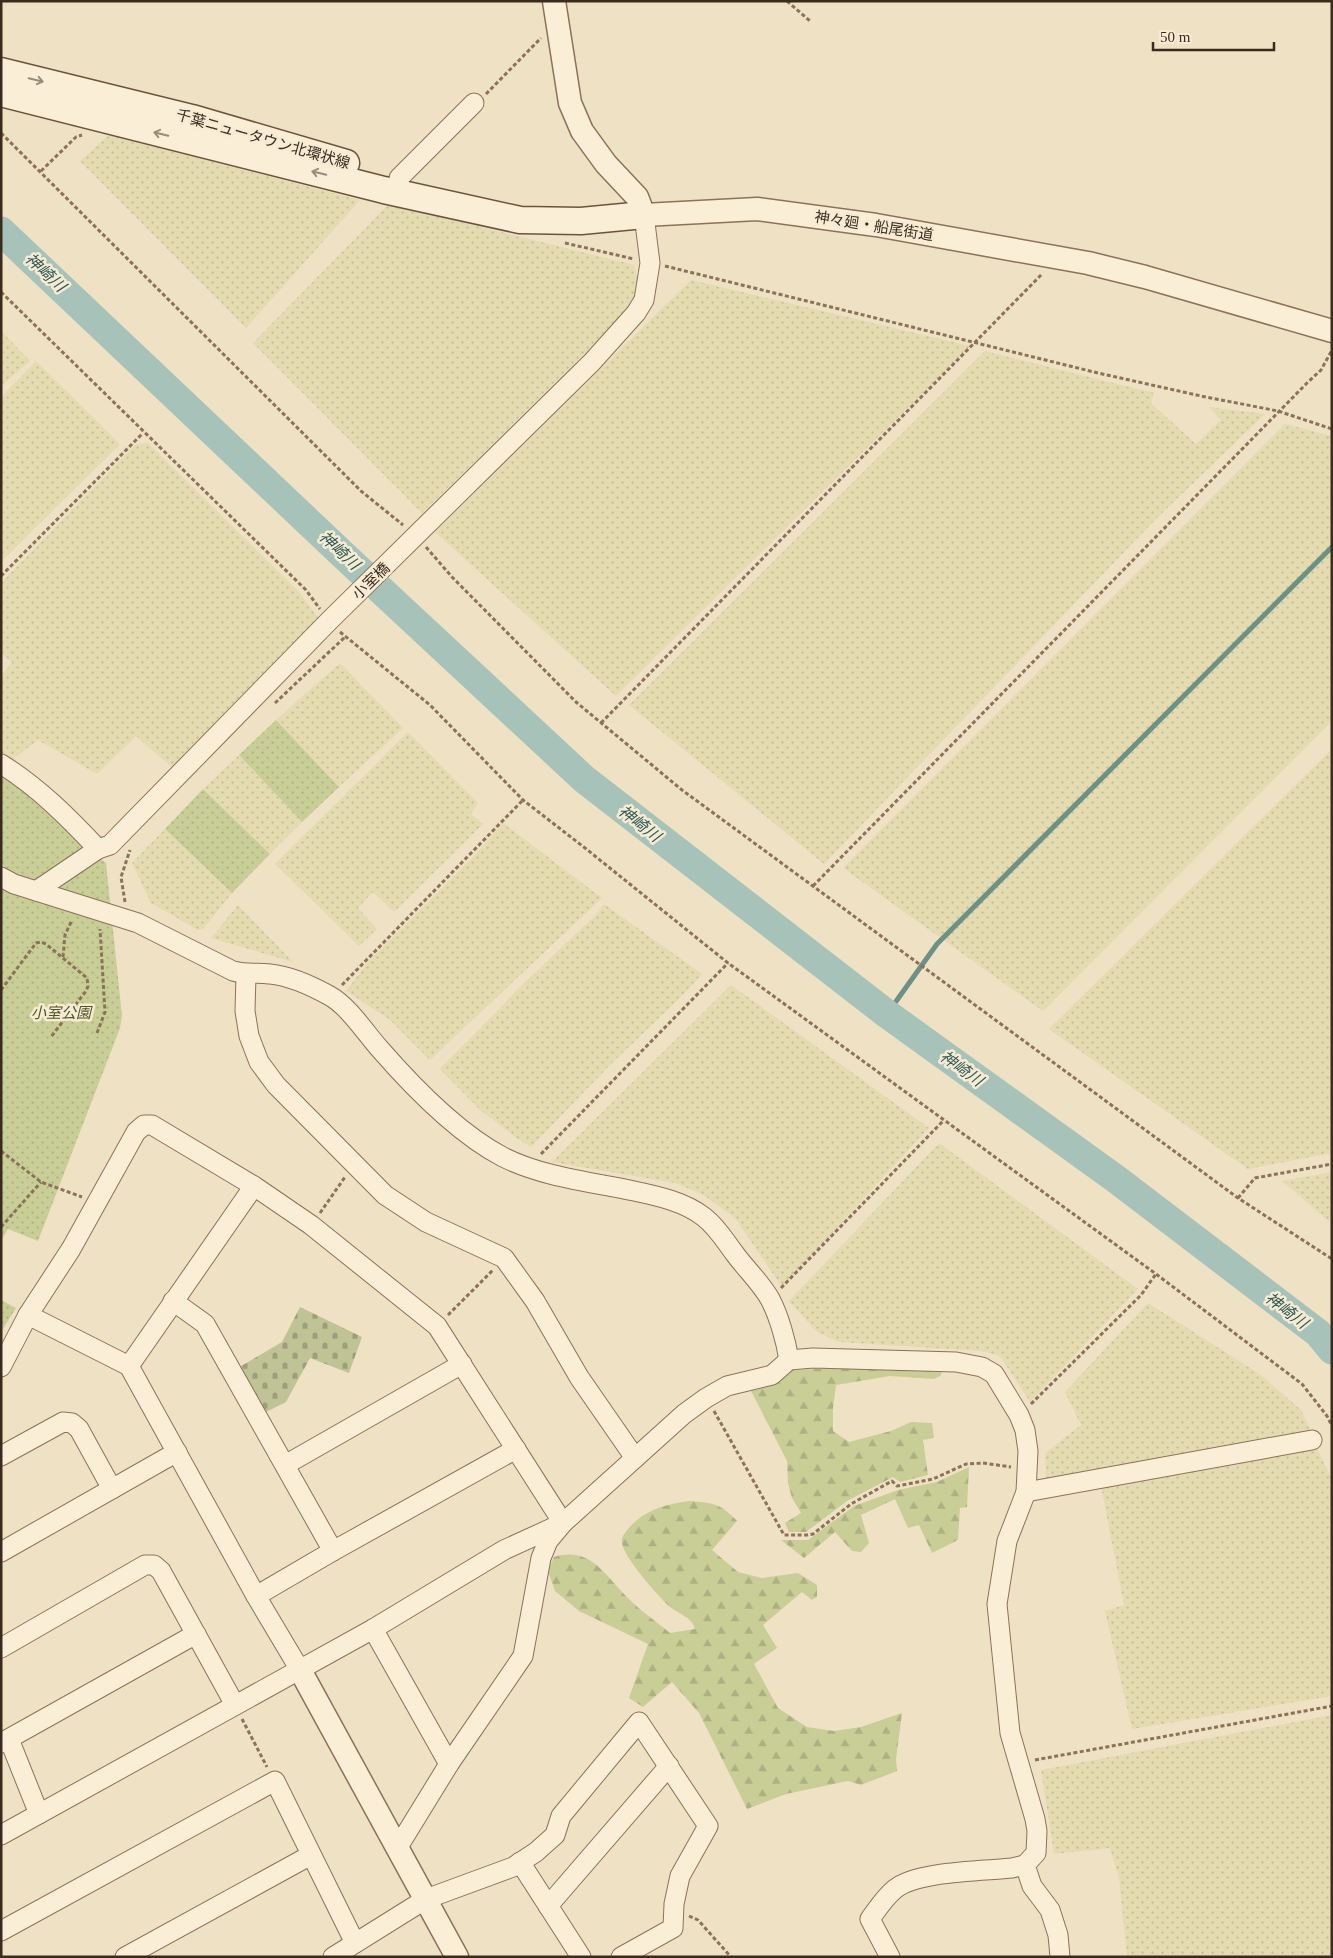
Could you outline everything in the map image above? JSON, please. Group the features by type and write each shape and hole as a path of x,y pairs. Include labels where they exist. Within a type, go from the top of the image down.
{"main road":[{"name":"千葉ニュータウン北環状線","path":"1,71 68,99 384,190 520,220 580,221 644,215"},
{"name":"千葉ニュータウン北環状線","path":"1,93 68,99 192,118 399,178 520,220"}],"street":[{"path":"556,12 570,103 582,132 606,164 637,198 644,215"},
{"path":"399,178 474,102"},
{"name":"神々廻・船尾街道","path":"644,215 757,209 876,225 1048,255 1145,277 1332,331"},
{"name":"小室橋","path":"57,897 98,849 110,845 329,622 592,362 636,313 644,300 650,263 644,215"},
{"path":"1,764 22,777 63,812 98,849"},
{"path":"1,877 14,884 138,923 233,971 246,975 270,974 297,980 331,996 340,1003 381,1050 438,1109 475,1139 502,1156 528,1168 653,1195 682,1204 702,1215 717,1228 770,1299 787,1344 789,1360"},
{"path":"246,975 245,1011 249,1036 259,1062 276,1085 384,1194 426,1222 504,1258 535,1301 579,1378 635,1458"},
{"path":"1,1367 28,1315 72,1249 136,1132 144,1125 152,1125 254,1186 311,1225 437,1326 563,1523"},
{"path":"129,1366 254,1186"},
{"path":"174,1301 205,1324 333,1551"},
{"path":"28,1315 129,1366 256,1596 300,1670 398,1846 457,1957"},
{"path":"398,1846 449,1764 523,1656 541,1558 548,1541 563,1523 684,1414 727,1386 772,1375 789,1360 813,1358 956,1362 982,1367 994,1374 1020,1415 1025,1430 1028,1452 1026,1492 1007,1541 997,1604 1010,1732 1037,1831 1036,1854 1025,1865 1012,1868 920,1877 896,1888 881,1903 870,1919 890,1957"},
{"path":"285,1465 462,1364"},
{"path":"1,1456 63,1422 72,1423 79,1429 112,1489"},
{"path":"1026,1492 1312,1440"},
{"path":"256,1596 516,1449"},
{"path":"1,1552 177,1452"},
{"path":"1,1835 373,1629 504,1550 563,1523"},
{"path":"1,1648 145,1565 154,1565 161,1571 235,1706"},
{"path":"373,1629 449,1764"},
{"path":"39,1814 5,1741 196,1634"},
{"path":"334,1957 426,1899 513,1867 536,1852 555,1835 561,1816 639,1722 708,1826 680,1876 673,1928 621,1957"},
{"path":"548,1906 669,1766"},
{"path":"1,1930 275,1780 355,1943"},
{"path":"126,1957 311,1855"},
{"path":"520,1862 581,1957"},
{"path":"1025,1865 1032,1886 1050,1910 1058,1935 1060,1957"}],"path":[{"path":"787,1 810,21"},
{"path":"474,102 476,103 556,12"},
{"path":"41,172 76,137 88,132"},
{"path":"1,133 361,491 415,538 452,578 576,702 682,790 1238,1198 1332,1258"},
{"path":"564,243 1192,394 1278,411 1332,429"},
{"path":"601,723 1046,269 1048,255"},
{"path":"1,292 306,590 329,622 430,705 523,800 728,963 1156,1274 1302,1384 1327,1416 1332,1426"},
{"path":"813,886 1278,411 1321,370 1332,350"},
{"path":"1,576 143,432"},
{"path":"269,709 345,637"},
{"path":"331,996 523,800"},
{"path":"133,846 127,856 121,877 122,894 127,907 138,923"},
{"path":"57,897 65,935 63,958"},
{"path":"97,1033 105,1012 107,913"},
{"path":"1,990 36,943 41,942 46,944 87,978 88,986 51,1037"},
{"path":"528,1168 728,963"},
{"path":"770,1299 943,1121"},
{"path":"1,1151 41,1182 96,1202"},
{"path":"1238,1198 1255,1178 1332,1164"},
{"path":"311,1225 354,1165"},
{"path":"1,1227 41,1182"},
{"path":"437,1326 504,1258"},
{"path":"1020,1415 1141,1295 1156,1274"},
{"path":"706,1398 784,1535 813,1534 851,1504 892,1481 897,1486 933,1478 966,1464 983,1463 1028,1470"},
{"path":"235,1706 275,1780"},
{"path":"1018,1763 1332,1706"},
{"path":"674,1911 698,1920 731,1957"}],"shaded area":[{"path":"109,135 360,200 246,328 80,161"},
{"path":"389,204 634,265 640,290 635,304 422,513 253,343"},
{"path":"691,280 970,346 616,696 435,532"},
{"path":"1,331 30,361 1,386"},
{"path":"985,351 1154,393 1151,403 1196,444 1221,420 1209,407 1265,414 1155,520 824,864 629,705"},
{"path":"36,361 120,444 1,562 1,397"},
{"path":"1285,424 1332,436 1332,721 1043,1011 843,868"},
{"path":"148,443 299,592 320,620 176,771 136,736 97,774 38,740 9,762 1,757 1,675 12,663 1,652 1,583 135,445"},
{"path":"340,663 403,728 339,787 276,720"},
{"path":"408,732 478,803 471,814 483,824 394,912 373,892 358,908 377,929 359,946 275,864"},
{"path":"1332,749 1332,1153 1248,1169 1049,1029"},
{"path":"239,755 302,822 270,854 203,789"},
{"path":"503,823 602,898 430,1060 389,1019 346,991 368,962 474,856"},
{"path":"165,829 232,893 204,928 198,930 151,903 132,863"},
{"path":"604,904 702,974 531,1147 479,1109 440,1069 525,982 597,914"},
{"path":"238,905 293,962 211,938"},
{"path":"731,985 929,1128 782,1287 735,1218 702,1194 675,1183 552,1162"},
{"path":"939,1143 1138,1289 1030,1402 1000,1356 981,1351 839,1342 817,1332 789,1301"},
{"path":"1332,1172 1332,1224 1282,1181"},
{"path":"1148,1303 1261,1375 1301,1410 1311,1431 1046,1482 1045,1453 1081,1425 1065,1392"},
{"path":"1316,1447 1332,1479 1332,1696 1132,1729 1105,1611 1124,1605 1101,1486"},
{"path":"1332,1715 1332,1957 1127,1957 1119,1878 1110,1848 1054,1854 1041,1770"}],"green space":[{"path":"276,720 339,787 302,822 239,755"},
{"name":"小室公園","path":"1,774 106,863 122,1016 120,1028 38,1241 8,1229 1,1241 1,877 7,870 1,863"},
{"path":"203,789 270,854 232,893 165,829"},
{"path":"1,1300 16,1308 1,1332"},
{"path":"300,1307 362,1337 349,1373 310,1358 286,1402 262,1414 236,1369 282,1342"},
{"path":"942,1363 943,1370 940,1376 934,1379 890,1376 836,1385 833,1408 833,1431 849,1442 891,1431 911,1422 932,1423 934,1438 923,1440 928,1475 900,1482 893,1477 847,1501 806,1532 789,1532 785,1523 801,1513 792,1498 788,1483 787,1461 749,1387 792,1370"},
{"path":"969,1467 967,1507 960,1508 958,1540 932,1553 919,1525 908,1528 895,1499 861,1515 869,1543 861,1552 852,1551 835,1532 804,1558 781,1540 808,1540 854,1506 898,1490 937,1482"},
{"path":"690,1501 705,1502 721,1507 737,1521 712,1550 738,1572 762,1578 798,1573 817,1585 817,1597 812,1600 802,1592 763,1625 777,1648 754,1664 778,1708 807,1727 834,1731 861,1727 902,1713 896,1759 897,1771 861,1785 848,1781 786,1794 747,1809 699,1713 672,1682 643,1707 629,1698 648,1644 579,1611 555,1591 548,1571 554,1557 577,1555 595,1564 636,1606 670,1633 695,1629 691,1621 670,1607 642,1576 628,1557 622,1540 628,1529 641,1517 664,1506"}],"waterway":[{"name":"神崎川","path":"1,231 340,552 584,779 887,1014 1116,1179 1318,1333 1332,1350"},
{"path":"887,1014 937,944 1332,547"}]}
